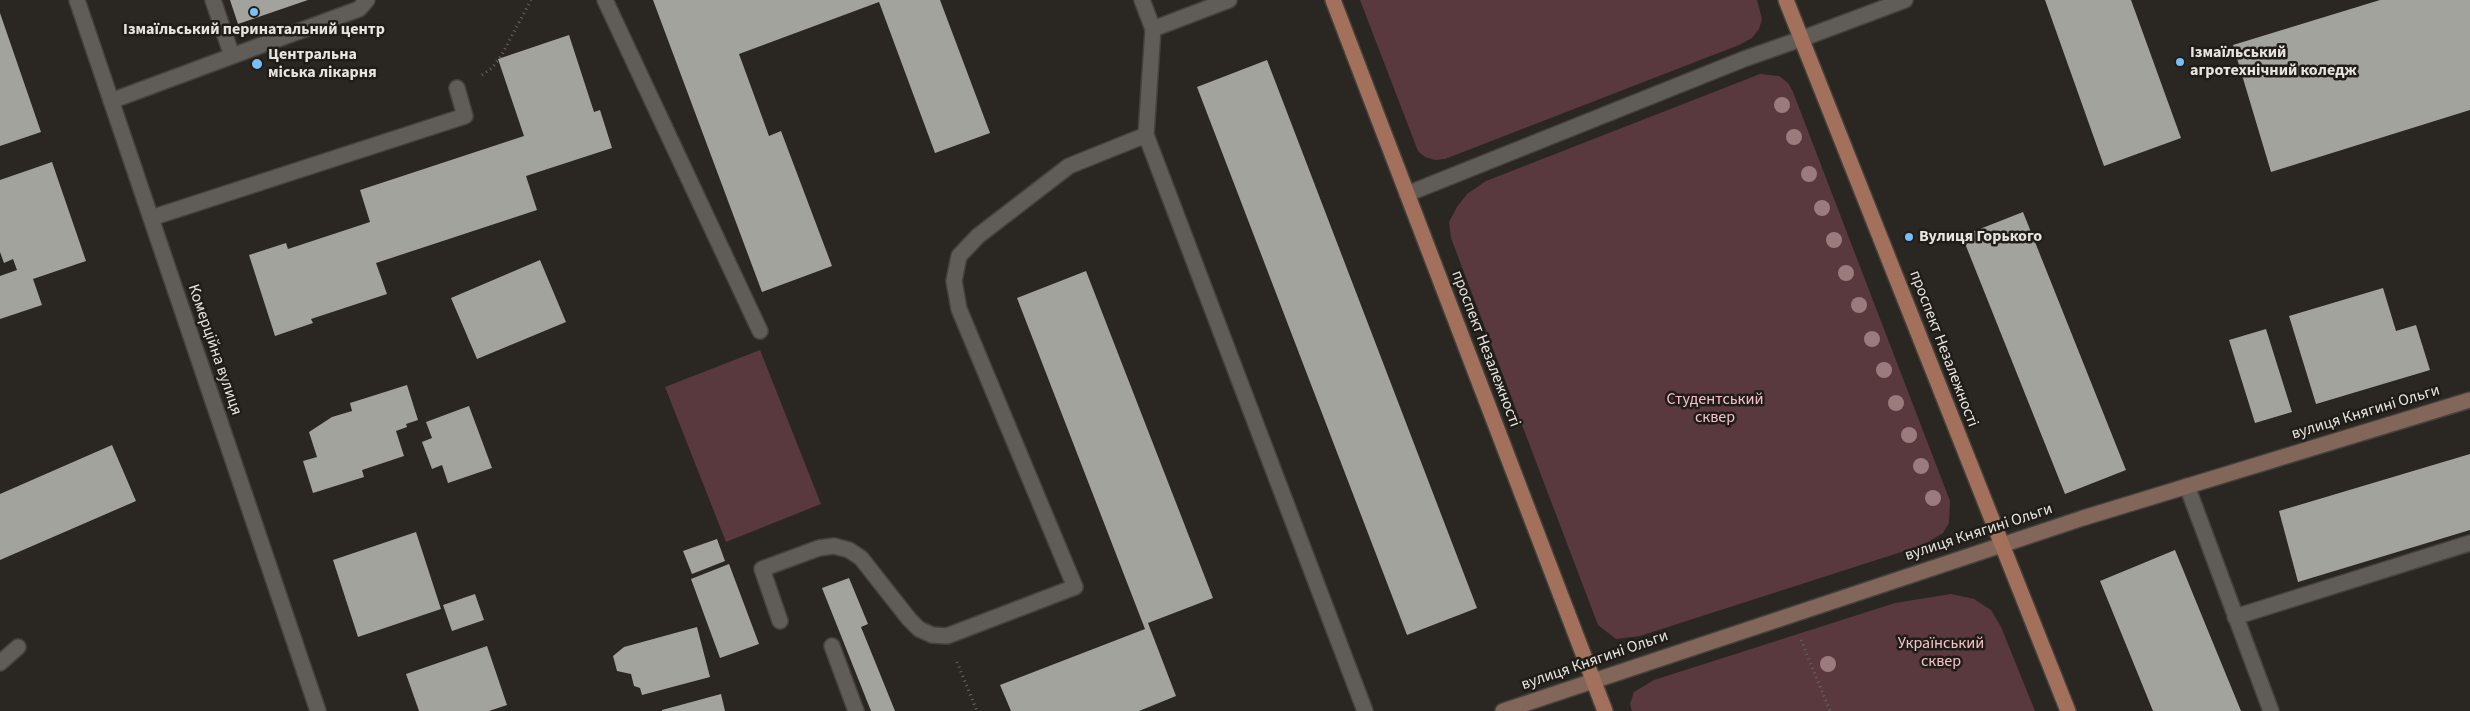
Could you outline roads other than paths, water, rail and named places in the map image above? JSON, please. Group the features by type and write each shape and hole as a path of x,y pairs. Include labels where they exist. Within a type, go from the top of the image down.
{"main road":[{"name":"проспект Незалежності","path":"1332,0 1605,711"},
{"name":"проспект Незалежності","path":"1786,0 2068,711"}],"street":[{"name":"Комерційна вулиця","path":"77,0 318,711"},
{"path":"213,0 232,56"},
{"path":"111,101 348,13 358,8 367,0"},
{"path":"605,0 760,331"},
{"path":"1142,0 1153,29 1146,135 1365,711"},
{"path":"1153,29 1228,0"},
{"path":"1407,194 1744,60 1905,0"},
{"path":"151,218 465,116 457,88"},
{"path":"780,621 762,569 819,548 834,546 849,550 861,558 908,619 919,629 932,635 947,636 1075,587 959,309 954,281 959,256 978,236 1070,166 1146,135"},
{"name":"вулиця Княгині Ольги","path":"1503,711 2001,544 2470,400"},
{"path":"2187,486 2271,711"},
{"path":"2235,617 2470,543"},
{"path":"832,646 856,711"},
{"path":"0,663 18,647"}],"place":[{"name":"Ізмаїльський перинатальний центр","path":"254,12"},
{"name":"Ізмаїльський агротехнічний коледж","path":"2180,62"},
{"name":"Центральна міська лікарня","path":"257,64"},
{"name":"Вулиця Горького","path":"1909,237"}],"park label":[{"name":"Студентський сквер","path":"1715,409"},
{"name":"Український сквер","path":"1941,653"}]}
